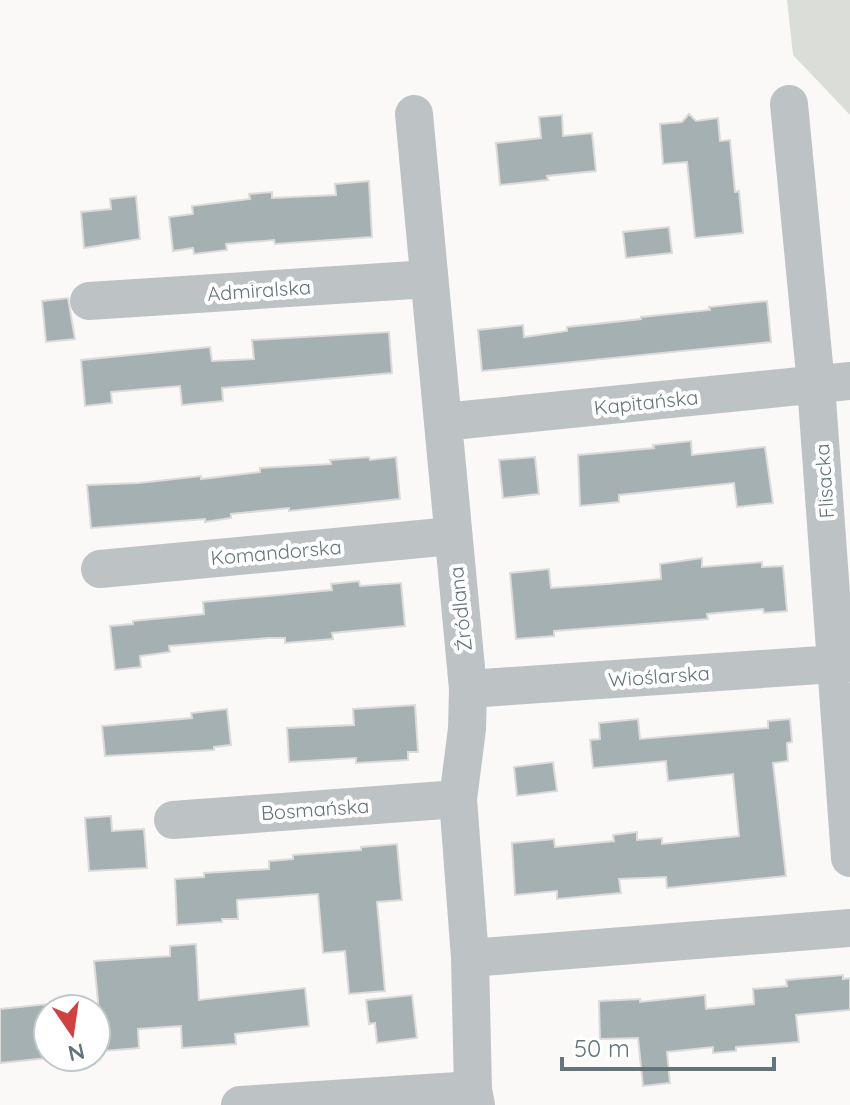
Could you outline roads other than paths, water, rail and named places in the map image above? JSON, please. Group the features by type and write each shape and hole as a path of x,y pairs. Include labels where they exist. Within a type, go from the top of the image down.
{"street":[{"name":"Flisacka","path":"789,104 833,383 850,858"},
{"name":"Źródlana","path":"414,114 468,689 467,729 458,799 470,958 474,1098"},
{"name":"Admiralska","path":"89,301 429,279"},
{"name":"Kapitańska","path":"443,422 833,383"},
{"name":"Komandorska","path":"100,569 452,536"},
{"name":"Wioślarska","path":"468,689 844,663"},
{"name":"Bosmańska","path":"173,820 458,799"},
{"path":"470,958 850,928"},
{"path":"240,1105 474,1098"}]}
